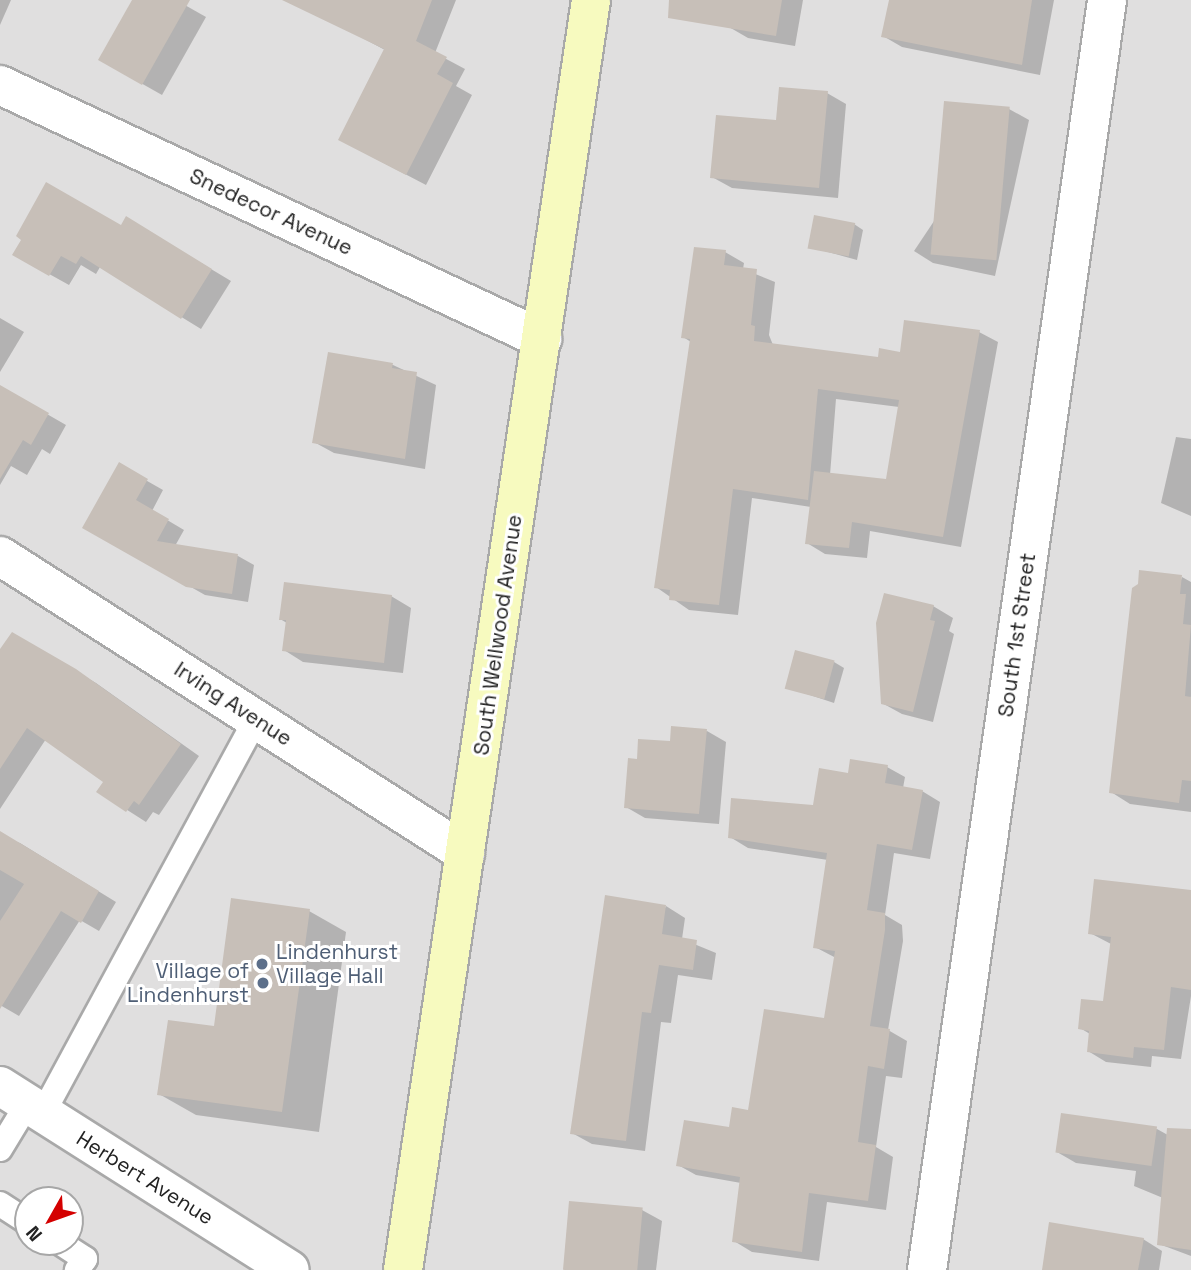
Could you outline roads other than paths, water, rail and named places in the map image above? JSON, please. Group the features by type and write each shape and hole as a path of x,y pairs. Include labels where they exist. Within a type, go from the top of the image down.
{"main road":[{"name":"South Wellwood Avenue","path":"404,1270 591,0"}],"street":[{"name":"South 1st Street","path":"927,1270 1107,0"},
{"name":"Snedecor Avenue","path":"0,85 542,339"},
{"name":"Irving Avenue","path":"0,556 465,853"},
{"name":"Herbert Avenue","path":"24,1101 290,1270"}],"lane":[{"path":"0,1150 24,1101 256,719"}],"place":[{"name":"Lindenhurst Village Hall","path":"262,964"},
{"name":"Village of Lindenhurst","path":"263,983"}]}
